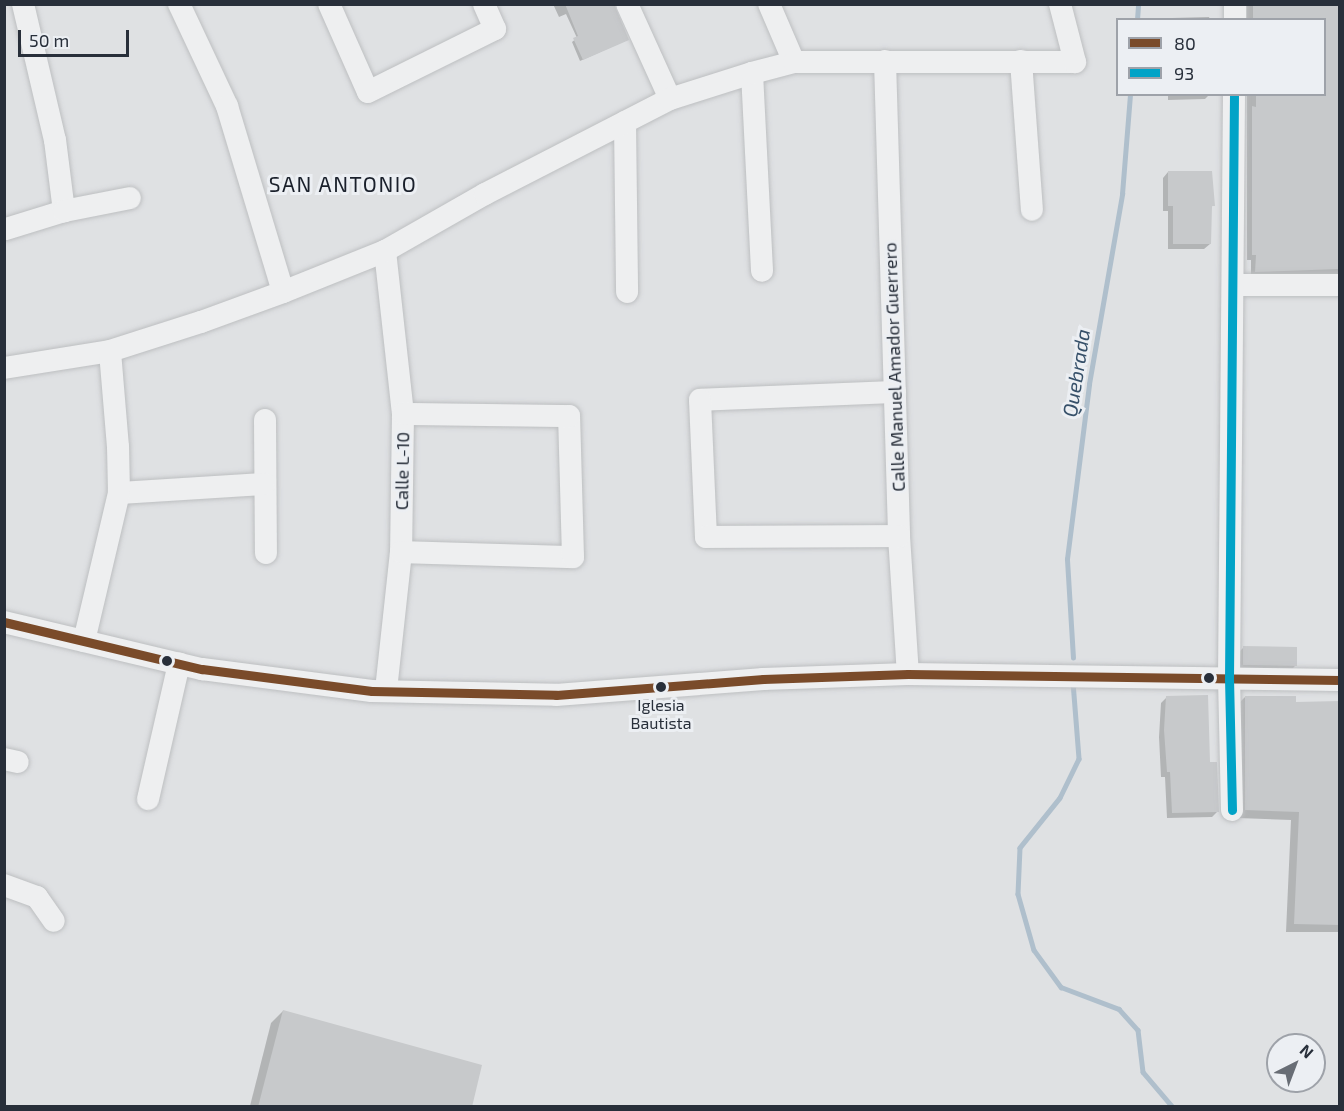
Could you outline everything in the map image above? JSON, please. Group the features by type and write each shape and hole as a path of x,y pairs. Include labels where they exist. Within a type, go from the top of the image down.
{"street":[{"path":"23,4 55,140 64,212"},
{"path":"179,4 227,106 283,292"},
{"path":"329,4 368,92 495,29 484,4"},
{"path":"627,4 670,99"},
{"path":"769,4 794,62"},
{"path":"4,368 110,351 201,322 283,292 385,251 485,194 670,99 752,73 794,62 1074,62 1060,4"},
{"name":"Calle Manuel Amador Guerrero","path":"885,61 899,536 908,674"},
{"path":"1020,61 1032,210"},
{"path":"752,73 762,271"},
{"path":"1232,810 1229,679 1234,96"},
{"path":"625,122 627,292"},
{"path":"6,229 64,212 130,198"},
{"name":"Calle L-10","path":"385,251 403,414 401,552 386,690"},
{"path":"1233,285 1340,285"},
{"path":"84,641 119,493 118,447 110,351"},
{"path":"895,392 699,400 706,537 899,536"},
{"path":"401,552 573,556 569,416 403,414"},
{"path":"265,420 266,553"},
{"path":"119,493 264,484"},
{"path":"4,622 202,669 360,690 556,695 763,679 908,674 1340,680"},
{"path":"148,799 179,664"},
{"path":"4,885 37,897 54,921"}],"building":[{"path":"565,4 614,4 629,40 583,60 573,38 578,36"},
{"path":"1253,4 1340,4 1340,269 1255,272 1256,255 1252,255 1252,106 1256,107 1256,96 1326,96 1326,18 1253,18"},
{"path":"1168,171 1212,171 1215,206 1212,206 1211,244 1173,244 1173,206 1168,206"},
{"path":"1243,646 1297,647 1297,666 1243,665"},
{"path":"1208,695 1210,762 1217,762 1219,812 1172,813 1170,772 1167,772 1164,730 1166,696"},
{"path":"1245,696 1296,696 1296,702 1340,701 1340,925 1294,924 1299,812 1245,810"},
{"path":"283,1010 482,1065 472,1107 258,1107"}],"waterway":[{"name":"Quebrada","path":"1137,18 1138,4"},
{"name":"Quebrada","path":"1073,658 1067,559 1089,384 1122,194 1130,96"},
{"name":"Quebrada","path":"1073,682 1079,759 1060,798 1020,848 1018,894 1034,950 1061,987 1119,1009 1138,1030 1143,1072 1172,1106"}],"transit line":[{"name":"93","path":"1232,810 1229,679 1234,96"},
{"name":"80","path":"4,622 202,669 372,691 556,695 763,679 908,674 1340,680"}],"place":[{"name":"Iglesia Bautista","path":"661,687"}],"district":[{"name":"SAN ANTONIO","path":"343,184"}]}
